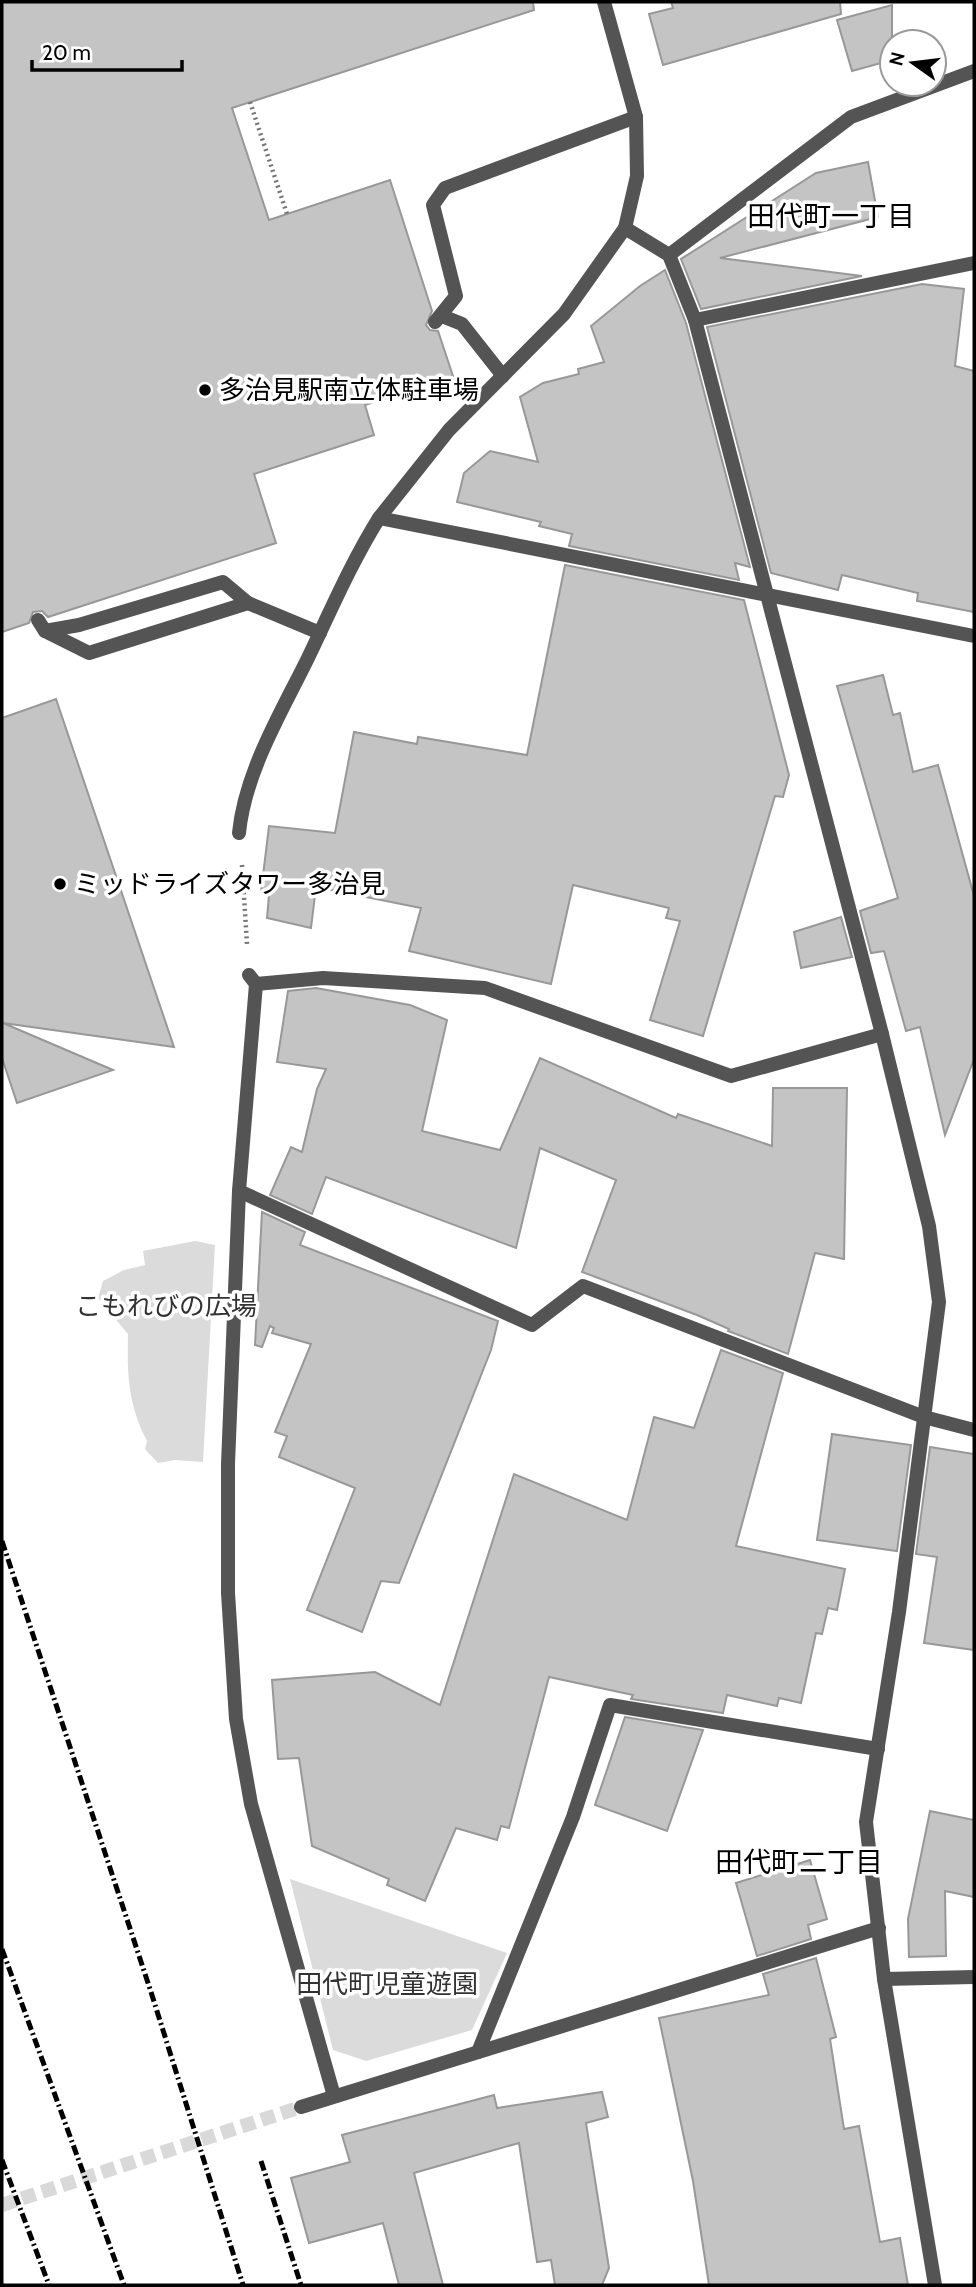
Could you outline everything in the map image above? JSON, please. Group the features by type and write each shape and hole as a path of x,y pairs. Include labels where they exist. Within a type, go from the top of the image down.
{"street":[{"path":"239,833 242,805 274,727 352,561 379,518 449,430 564,314 625,228 637,176 636,117 604,2"},
{"path":"669,255 850,117 974,71"},
{"path":"503,376 462,324 439,319 456,296 433,205 445,187 636,117"},
{"path":"625,228 669,255 695,320 882,1034 929,1226 939,1302 866,1822 884,1979 935,2285"},
{"path":"695,320 974,263"},
{"path":"379,518 974,636"},
{"path":"248,603 89,653 42,626 79,625 223,582 248,603 320,633"},
{"path":"334,2096 251,1804 236,1718 228,1593 228,1464 239,1191 253,979 323,978 485,988 732,1076 882,1034"},
{"path":"239,1191 532,1325 583,1286 924,1417 974,1430"},
{"path":"478,2052 573,1817 610,1705 878,1748"},
{"path":"300,2107 879,1928"},
{"path":"884,1979 974,1977"}],"path":[{"path":"250,102 287,214"},
{"path":"239,833 253,979"}],"green space":[{"name":"こもれびの広場","path":"195,1241 215,1245 203,1462 175,1460 158,1463 145,1449 147,1441 132,1402 128,1334 98,1298 103,1281 124,1270 145,1265 143,1251"},
{"name":"田代町児童遊園","path":"290,1879 507,1953 472,2030 366,2061 333,2050"}],"building":[{"name":"多治見駅南立体駐車場","path":"2,2 533,2 534,10 232,108 269,220 390,180 432,311 426,325 430,330 438,331 453,376 365,405 374,435 254,474 276,543 48,617 42,611 33,612 29,623 2,632"},
{"path":"671,2 840,2 841,14 663,65 649,14 673,8"},
{"path":"892,5 892,28 878,28 878,64 852,71 837,20"},
{"path":"868,162 878,217 720,258 862,276 701,309 681,259 816,173"},
{"path":"665,270 686,323 750,567 735,563 739,580 569,546 572,534 539,526 541,522 457,502 464,473 490,451 538,462 520,397 543,383 579,374 578,369 604,362 591,326 640,286"},
{"path":"922,284 964,289 955,366 974,371 974,612 917,601 918,593 842,575 838,590 771,573 707,327"},
{"path":"565,565 744,600 789,775 783,797 775,796 703,1036 650,1020 680,921 666,918 669,908 573,885 551,984 409,951 421,908 316,887 311,928 267,918 269,895 261,892 269,826 335,833 354,732 417,744 418,737 527,755"},
{"path":"883,675 893,715 900,713 913,772 938,765 974,896 974,1059 945,1135 920,1027 906,1031 884,951 871,953 860,911 898,898 837,686"},
{"name":"ミッドライズタワー多治見","path":"56,699 174,1047 3,1023 113,1070 17,1103 2,1058 2,718"},
{"path":"841,917 852,957 801,968 794,932"},
{"path":"316,988 410,1005 447,1020 422,1131 500,1150 540,1058 676,1118 678,1114 772,1146 773,1088 847,1088 844,1259 815,1253 788,1354 728,1331 729,1329 697,1315 582,1272 616,1180 540,1148 516,1248 326,1177 312,1214 270,1195 291,1147 302,1152 317,1089 326,1069 277,1062 288,991"},
{"path":"262,1212 305,1232 300,1245 498,1321 491,1350 399,1583 381,1581 362,1632 307,1610 355,1488 279,1457 287,1436 275,1432 311,1344 272,1333 274,1328 270,1326 262,1347 255,1345"},
{"path":"721,1350 783,1373 736,1546 845,1569 837,1610 828,1608 822,1634 816,1633 801,1703 779,1698 777,1706 727,1695 723,1713 631,1699 633,1695 549,1677 509,1828 501,1826 497,1840 456,1828 425,1901 387,1885 389,1879 312,1846 299,1758 278,1759 272,1680 375,1672 440,1705 514,1474 627,1520 654,1417 694,1428"},
{"path":"832,1434 911,1445 897,1551 817,1540"},
{"path":"930,1447 974,1454 974,1650 924,1643 937,1557 916,1554"},
{"path":"625,1717 703,1730 667,1831 595,1805"},
{"path":"930,1811 974,1820 974,1897 945,1891 946,1956 909,1957 908,1919"},
{"path":"810,1860 827,1919 808,1925 811,1939 757,1956 736,1883"},
{"path":"816,1958 836,2037 830,2039 844,2129 859,2126 880,2242 900,2238 908,2285 709,2285 693,2181 659,2018 769,1995 763,1974"},
{"path":"602,2092 608,2117 586,2123 609,2268 602,2285 555,2285 551,2260 537,2262 519,2143 414,2173 443,2285 399,2285 383,2223 309,2243 291,2178 350,2162 342,2135 494,2095 497,2108"}],"tunnel":[{"path":"2,2205 301,2107"}],"railway":[{"path":"2,1541 151,1992 243,2285"},
{"path":"2,1949 124,2285"},
{"path":"2,2160 49,2285"},
{"path":"261,2161 301,2285"}],"place":[{"name":"多治見駅南立体駐車場","path":"205,390"},
{"name":"ミッドライズタワー多治見","path":"60,884"}],"district":[{"name":"田代町一丁目","path":"831,216"},
{"name":"田代町二丁目","path":"799,1862"}]}
